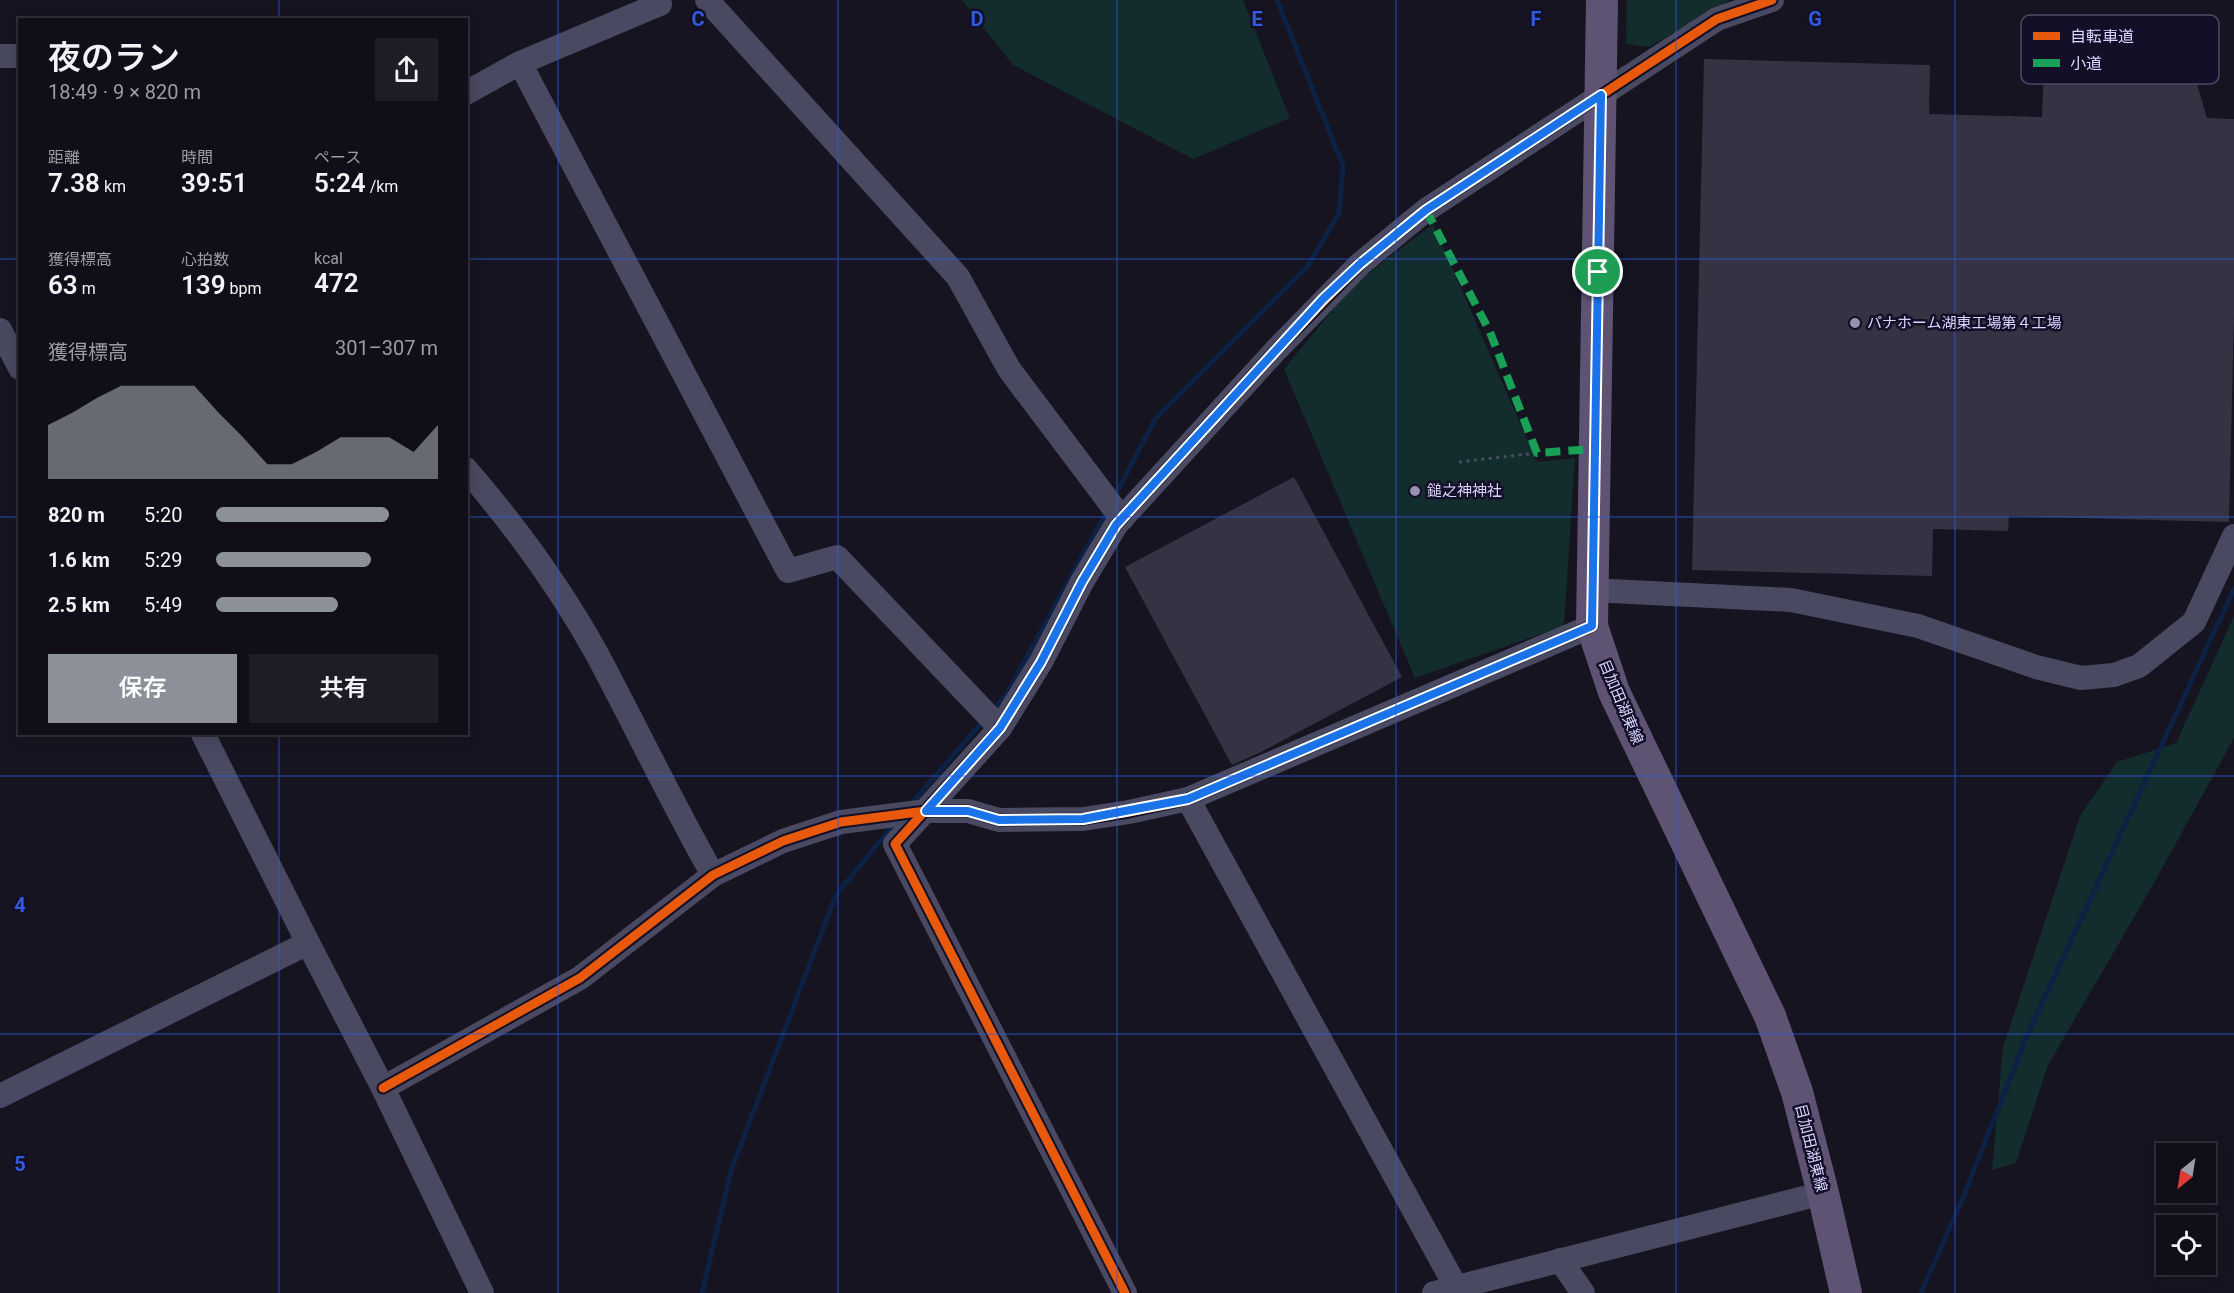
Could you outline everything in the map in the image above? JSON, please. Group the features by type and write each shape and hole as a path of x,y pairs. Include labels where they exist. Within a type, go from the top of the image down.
{"main road":[{"name":"目加田湖東線","path":"1602,0 1592,626 1614,692 1770,1016 1797,1092 1846,1293"}],"street":[{"path":"707,0 958,277 1009,369 1122,519"},
{"path":"1125,1293 895,844 926,811 993,721 1041,662 1082,582 1122,519 1307,316 1360,264 1426,210 1717,19 1772,0"},
{"path":"468,92 520,63 662,1"},
{"path":"0,56 18,56"},
{"path":"520,63 788,571 837,557 993,721"},
{"path":"1,336 18,365"},
{"path":"468,471 549,577 597,654 688,831 714,875"},
{"path":"1591,590 1791,600 1918,626 2036,667 2081,678 2114,675 2139,666 2194,622 2234,536"},
{"path":"383,1088 580,978 714,875 793,838 841,822 926,811 968,811 999,820 1083,819 1188,799 1592,626"},
{"path":"204,735 383,1088 482,1293"},
{"path":"1188,799 1445,1290 1493,1286 1560,1260 1823,1193"},
{"path":"0,1096 308,943"},
{"path":"1560,1260 1583,1293"}],"path":[{"path":"1459,462 1537,453"}],"green space":[{"path":"962,0 1243,0 1290,118 1193,159 1013,65"},
{"path":"1627,0 1730,0 1649,47 1626,44"},
{"path":"1433,224 1537,462 1575,458 1564,626 1415,678 1284,369 1353,285"},
{"path":"2234,616 2234,738 2154,883 2048,1065 2016,1163 1992,1170 2003,1047 2080,816 2117,762 2176,743"}],"building":[{"name":"パナホーム湖東工場第４工場","path":"1704,59 1930,65 1929,114 2042,117 2043,84 2197,84 2207,118 2234,119 2234,314 2229,522 2009,516 2008,531 1933,529 1932,576 1692,570"},
{"path":"1294,477 1402,677 1232,765 1125,567"}],"waterway":[{"path":"1114,498 1155,419 1308,266 1339,213 1343,166 1277,0"},
{"path":"992,711 1005,697 1107,511"},
{"path":"1921,1293 1965,1193 2026,1038 2234,589"},
{"path":"911,804 984,720"},
{"path":"702,1293 731,1171 836,895 894,824"}],"marked path":[{"path":"1426,210 1490,332 1537,453 1594,449"}],"cycle path":[{"path":"1125,1293 895,844 1000,728 1041,662 1082,582 1116,525 1276,350 1360,264 1426,210 1717,19 1772,0"},
{"path":"383,1088 580,978 713,875 783,841 841,822 926,811 968,811 999,820 1083,819 1188,799 1592,626"}],"place":[{"name":"パナホーム湖東工場第４工場","path":"1855,323"},
{"name":"鎚之神神社","path":"1415,491"}],"route":[{"path":"1601,95 1598,272 1592,626 1188,799 1083,819 999,820 968,811 926,811 1000,728 1041,662 1082,582 1116,525 1323,299 1360,264 1426,210 1601,95"}]}
